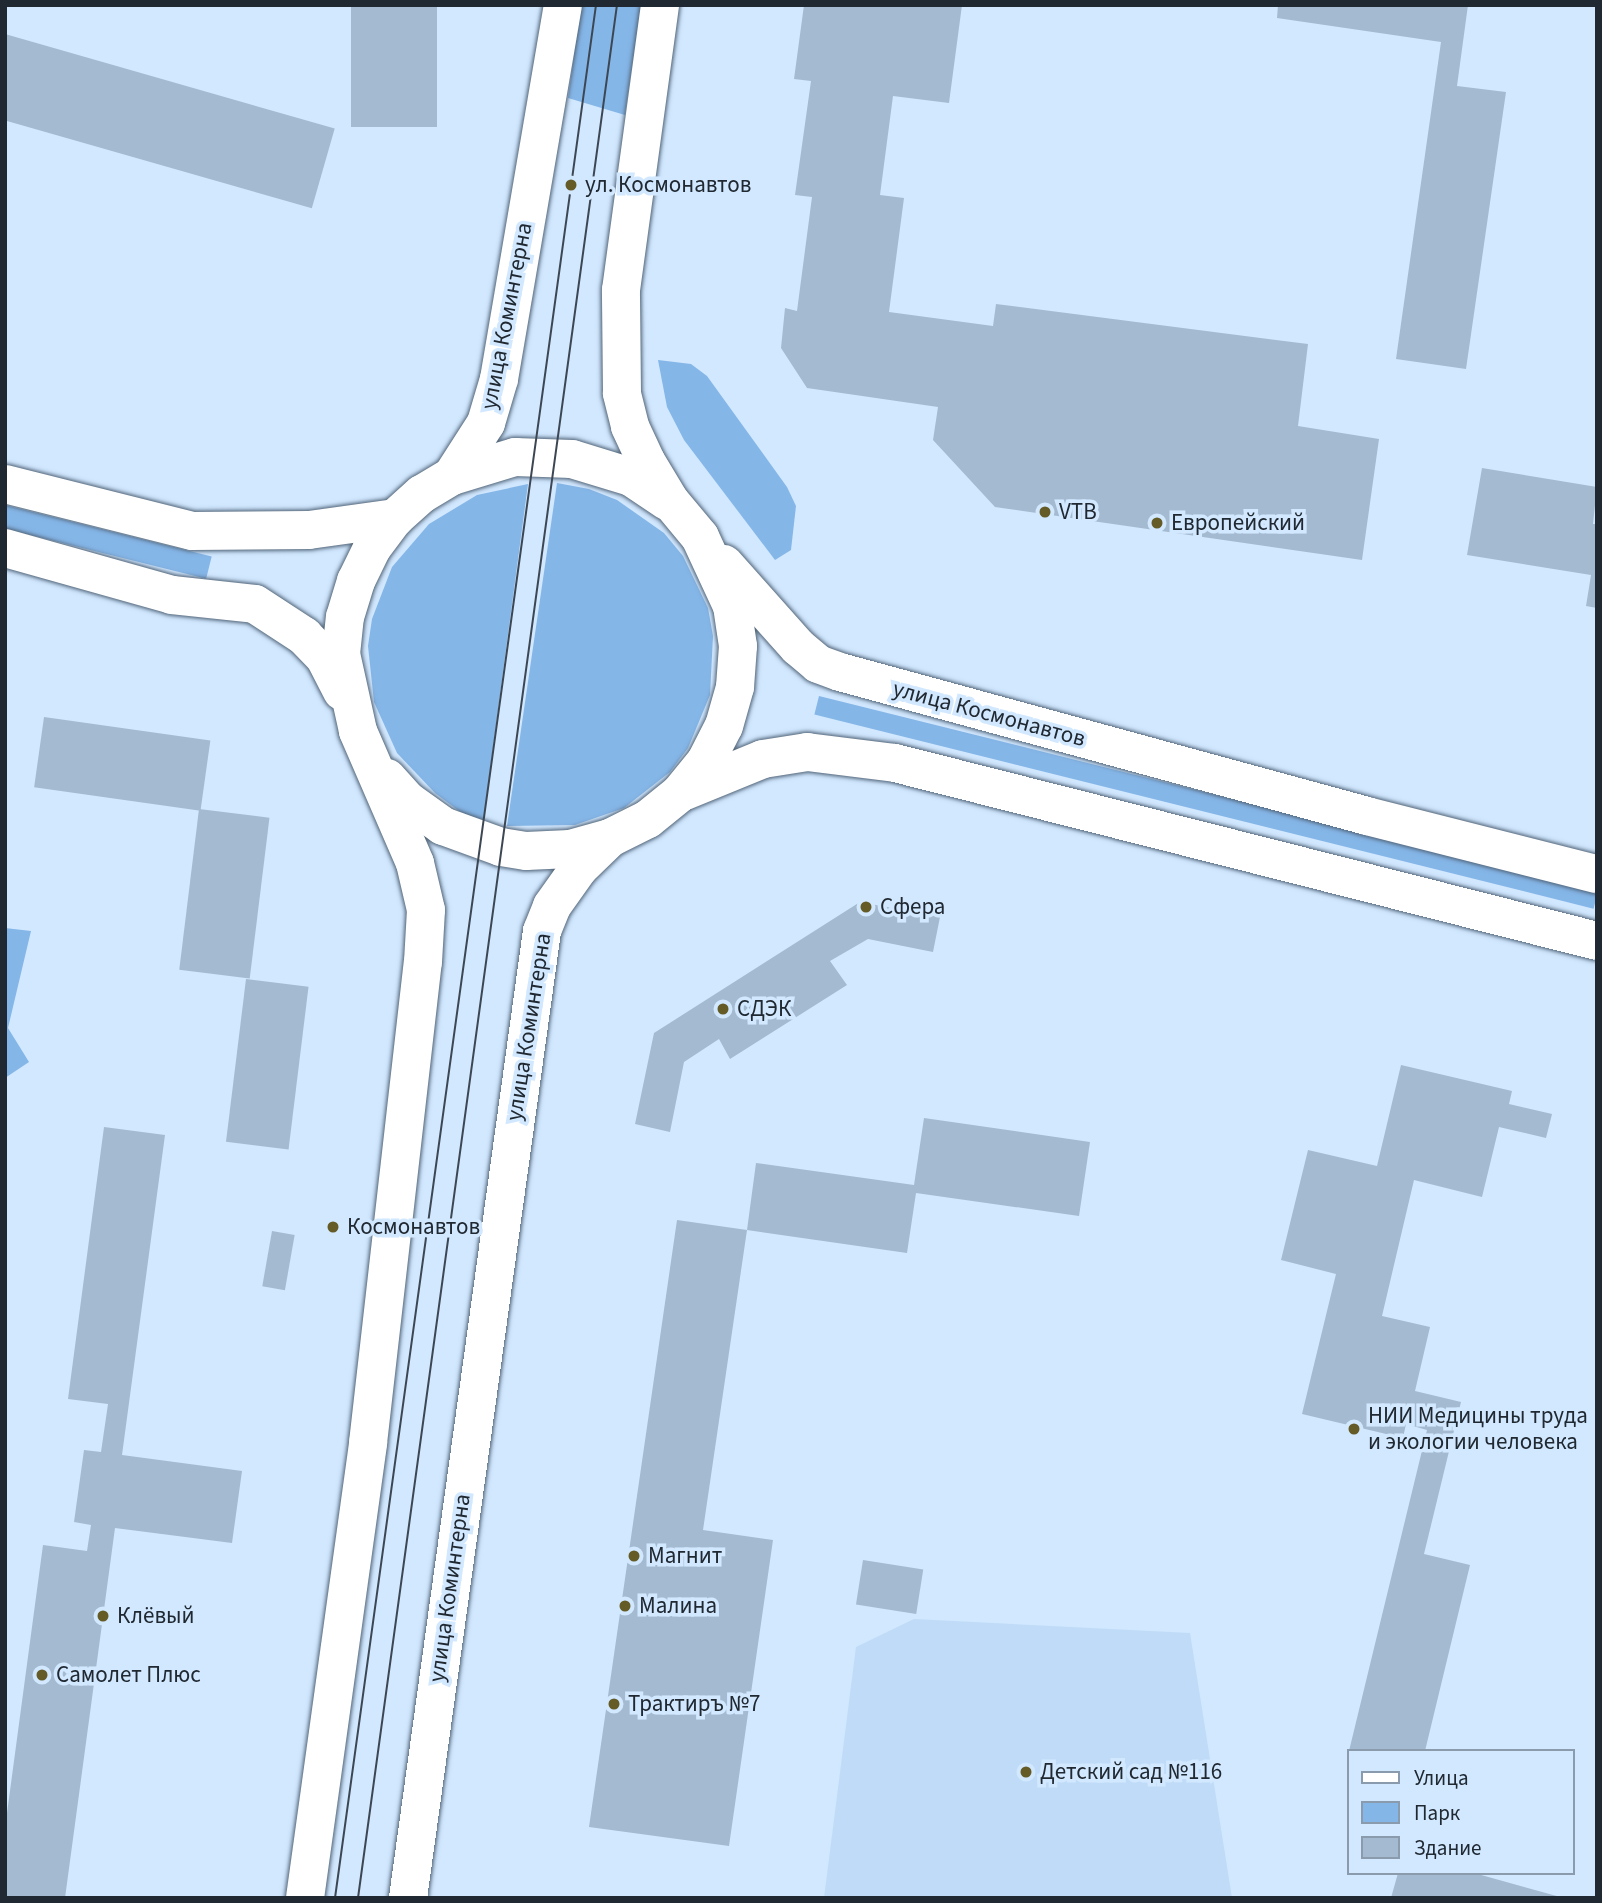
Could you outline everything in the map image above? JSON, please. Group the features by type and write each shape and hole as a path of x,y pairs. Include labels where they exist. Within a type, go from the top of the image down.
{"street":[{"name":"улица Коминтерна","path":"305,1898 368,1443 423,962 426,910 415,863 358,731 341,654 345,617 356,581 372,548 395,518 422,494 452,476 483,430 499,379 563,5"},
{"name":"улица Коминтерна","path":"408,1898 541,931 552,906 579,868 610,838 648,819 680,793 706,761 718,738 735,687 738,646 732,606 700,537 670,501 646,461 630,426 622,393 621,290 660,5"},
{"name":"улица Космонавтов","path":"452,476 515,457 587,462 631,477 659,496 700,537 798,647 818,664 868,681 1597,874"},
{"path":"5,484 192,531 309,530 395,518"},
{"path":"5,548 172,595 255,604 304,636 325,658 340,684 358,731 378,769 408,801 443,826 491,844 526,850 569,849 610,838"},
{"path":"680,793 764,759 807,752 895,763 1597,942"}],"shaded area":[{"name":"Детский сад №116","path":"914,1619 1190,1633 1232,1898 824,1898 856,1647"}],"green space":[{"path":"581,5 641,5 625,115 568,98"},
{"path":"658,360 691,364 707,376 787,487 796,506 791,550 775,560 684,440 667,407"},
{"path":"557,483 589,489 617,500 664,533 683,556 708,608 713,636 710,695 688,748 670,772 624,808 575,825 507,826"},
{"path":"528,484 483,823 459,811 435,793 397,753 374,702 368,646 372,619 392,567 429,524 477,495"},
{"path":"5,505 212,557 206,579 5,529"},
{"path":"819,696 1597,890 1594,909 814,714"},
{"path":"5,928 31,931 8,1028 29,1062 5,1078"}],"building":[{"path":"351,5 437,5 437,127 351,127"},
{"path":"804,5 962,5 949,103 893,96 880,195 904,198 889,312 993,326 996,304 1308,344 1298,426 1379,439 1362,560 995,507 933,440 938,407 807,388 781,348 785,308 797,311 812,197 795,195 811,81 794,79"},
{"path":"1278,5 1468,5 1457,86 1506,92 1466,369 1396,359 1441,42 1277,18"},
{"path":"5,34 335,129 312,208 5,120"},
{"path":"1482,468 1597,487 1593,524 1597,524 1597,608 1586,606 1591,575 1467,555"},
{"path":"44,717 210,740 200,811 34,787"},
{"path":"199,809 269,818 250,978 179,970"},
{"path":"860,902 940,917 933,952 868,939 830,961 847,985 730,1059 719,1039 684,1062 670,1132 635,1124 654,1033"},
{"path":"246,979 309,987 289,1149 226,1142"},
{"path":"1401,1065 1512,1091 1509,1104 1552,1114 1546,1138 1499,1127 1482,1197 1414,1180 1382,1316 1430,1327 1415,1391 1461,1402 1424,1554 1470,1565 1425,1749 1349,1749 1427,1430 1406,1424 1403,1438 1302,1414 1336,1274 1281,1260 1308,1150 1377,1166"},
{"path":"924,1118 1090,1142 1079,1216 916,1193 907,1253 747,1230 756,1163 914,1185"},
{"path":"104,1127 165,1135 122,1455 242,1471 232,1543 115,1528 65,1898 5,1898 5,1828 43,1545 87,1551 91,1525 74,1522 84,1450 101,1452 108,1404 68,1399"},
{"path":"677,1220 747,1230 703,1530 773,1540 729,1846 589,1827"},
{"path":"272,1231 295,1235 285,1290 262,1286"},
{"path":"863,1560 923,1570 916,1614 856,1604"},
{"path":"1397,1875 1481,1875 1564,1898 1391,1898"}],"tram line":[{"path":"335,1898 596,5"},
{"path":"358,1898 617,5"}],"place":[{"name":"ул. Космонавтов","path":"571,185"},
{"name":"VTB","path":"1045,512"},
{"name":"Европейский","path":"1157,523"},
{"name":"Сфера","path":"866,907"},
{"name":"СДЭК","path":"723,1009"},
{"name":"Космонавтов","path":"333,1227"},
{"name":"НИИ Медицины труда и экологии человека","path":"1354,1429"},
{"name":"Магнит","path":"634,1556"},
{"name":"Малина","path":"625,1606"},
{"name":"Клёвый","path":"103,1616"},
{"name":"Самолет Плюс","path":"42,1675"},
{"name":"Трактиръ №7","path":"614,1704"},
{"name":"Детский сад №116","path":"1026,1772"}]}
